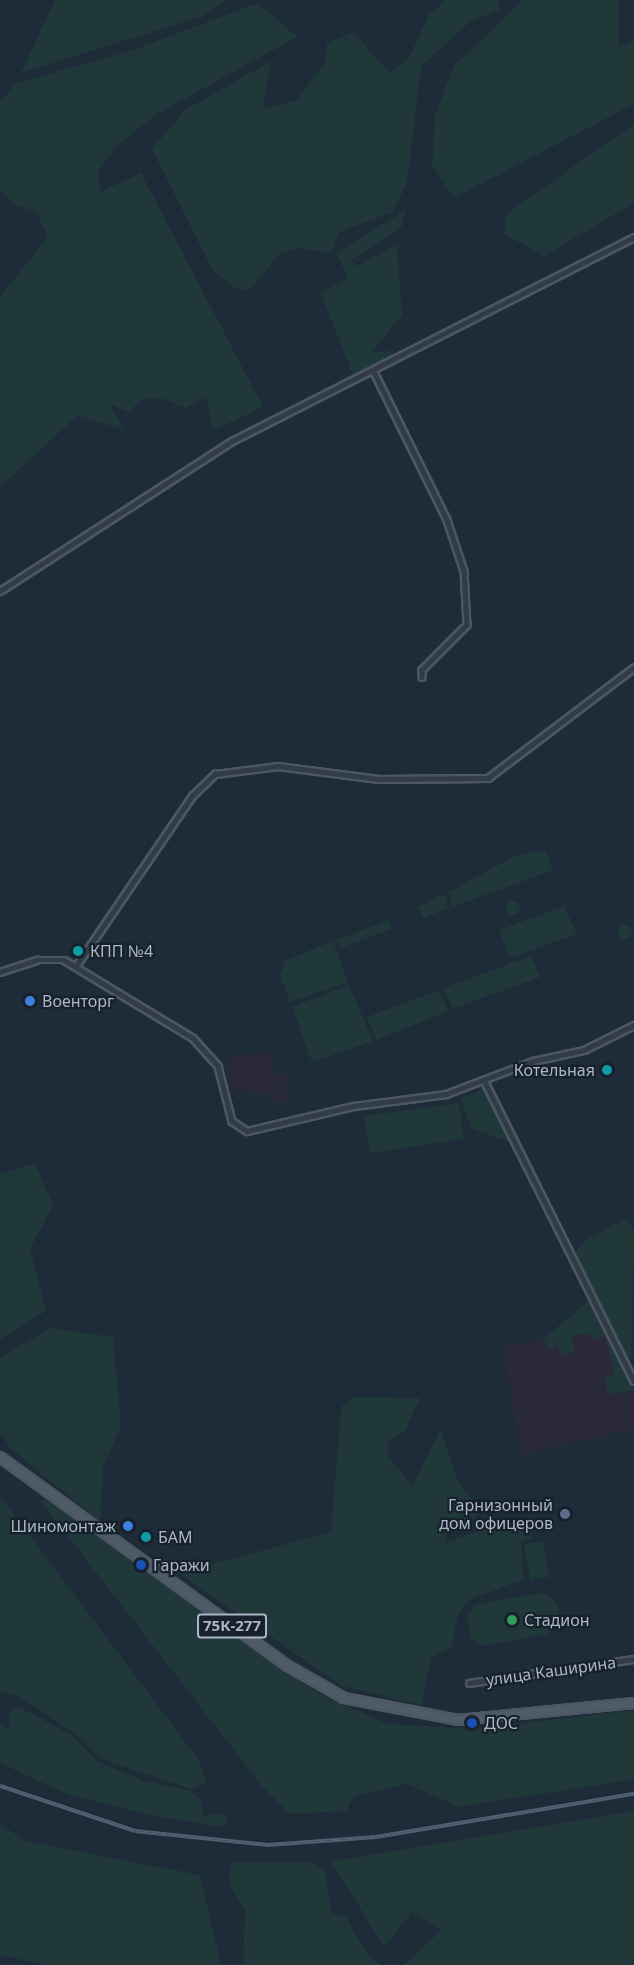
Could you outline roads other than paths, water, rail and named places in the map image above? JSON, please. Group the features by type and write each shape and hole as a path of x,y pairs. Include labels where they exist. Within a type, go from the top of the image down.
{"main road":[{"name":"75К-277","path":"0,1457 288,1666 344,1698 458,1720 634,1703"}],"street":[{"path":"0,591 232,441 374,372 634,237"},
{"path":"374,372 447,520 464,571 467,625 422,670 422,677"},
{"path":"76,966 192,796 215,774 278,766 378,779 488,778 634,667"},
{"path":"0,972 49,959 76,966 209,1052 232,1121 247,1131 354,1106 447,1094 484,1080 584,1050 634,1025"},
{"path":"484,1080 634,1381"},
{"name":"улица Каширина","path":"469,1683 634,1659"}],"railway":[{"path":"0,1786 135,1831 268,1845 376,1837 634,1794"}],"place":[{"name":"КПП №4","path":"78,951"},
{"name":"Военторг","path":"30,1001"},
{"name":"Котельная","path":"607,1070"},
{"name":"Гарнизонный дом офицеров","path":"565,1514"},
{"name":"Шиномонтаж","path":"128,1526"},
{"name":"БАМ","path":"146,1537"},
{"name":"Гаражи","path":"141,1565"},
{"name":"Стадион","path":"512,1620"},
{"name":"ДОС","path":"472,1723"}]}
